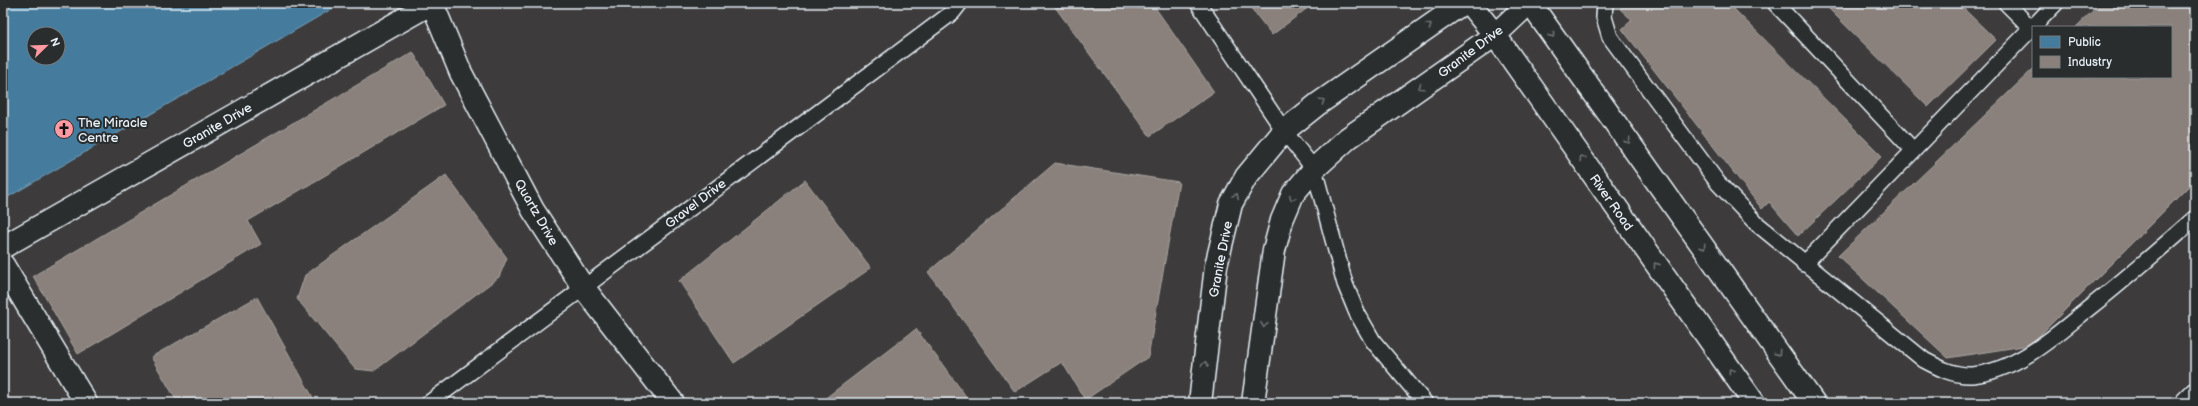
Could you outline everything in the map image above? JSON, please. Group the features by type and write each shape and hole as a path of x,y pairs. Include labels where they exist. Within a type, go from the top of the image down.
{"street":[{"name":"Quartz Drive","path":"432,3 461,74 533,210 583,287 673,403"},
{"name":"Granite Drive","path":"3,247 432,3"},
{"name":"Granite Drive","path":"1200,403 1216,266 1232,204 1246,177 1284,131 1318,104 1462,3"},
{"name":"River Road","path":"1469,3 1495,35 1754,403"},
{"name":"Granite Drive","path":"1253,403 1274,250 1282,220 1293,194 1314,169 1348,138 1495,35 1529,3"},
{"path":"1529,3 1814,403"},
{"path":"3,265 86,403"},
{"path":"2186,403 2195,394"}],"lane":[{"name":"Gravel Drive","path":"429,403 953,12 960,3"},
{"path":"1198,3 1284,131 1314,169 1345,284 1357,314 1374,341 1425,403"},
{"path":"1605,3 1604,17 1610,37 1718,183 1756,223 1804,264 1924,360 1946,372 1972,375 2001,369 2059,332 2138,270 2195,218"},
{"path":"1775,3 1913,150"},
{"path":"1804,264 2031,28 2006,3"},
{"path":"2033,26 2056,3"}],"shaded area":[{"path":"3,3 2195,3 2195,403 3,403"}],"building: Public":[{"name":"The Miracle Centre","path":"3,3 342,3 3,200"}],"building: Industry":[{"path":"1052,3 1152,3 1214,92 1150,136"},
{"path":"1247,3 1314,3 1272,35"},
{"path":"1627,3 1728,3 1882,156 1798,236 1769,202 1762,209 1622,29 1632,20 1620,9"},
{"path":"1823,3 1958,3 1996,40 1928,107"},
{"path":"2101,3 2195,3 2195,180 2030,345 1948,358 1838,256 2032,70 2032,78 2172,78 2172,26 2077,26"},
{"path":"413,52 444,105 248,221 261,244 78,354 33,276"},
{"path":"1055,163 1179,182 1148,357 1085,400 1062,362 1015,392 928,272"},
{"path":"446,175 507,258 499,277 374,371 355,369 297,299 305,275"},
{"path":"805,180 871,268 734,363 679,281"},
{"path":"257,297 316,403 178,403 151,357"},
{"path":"916,329 971,403 819,403"}],"place":[{"name":"The Miracle Centre","path":"64,129"}]}
